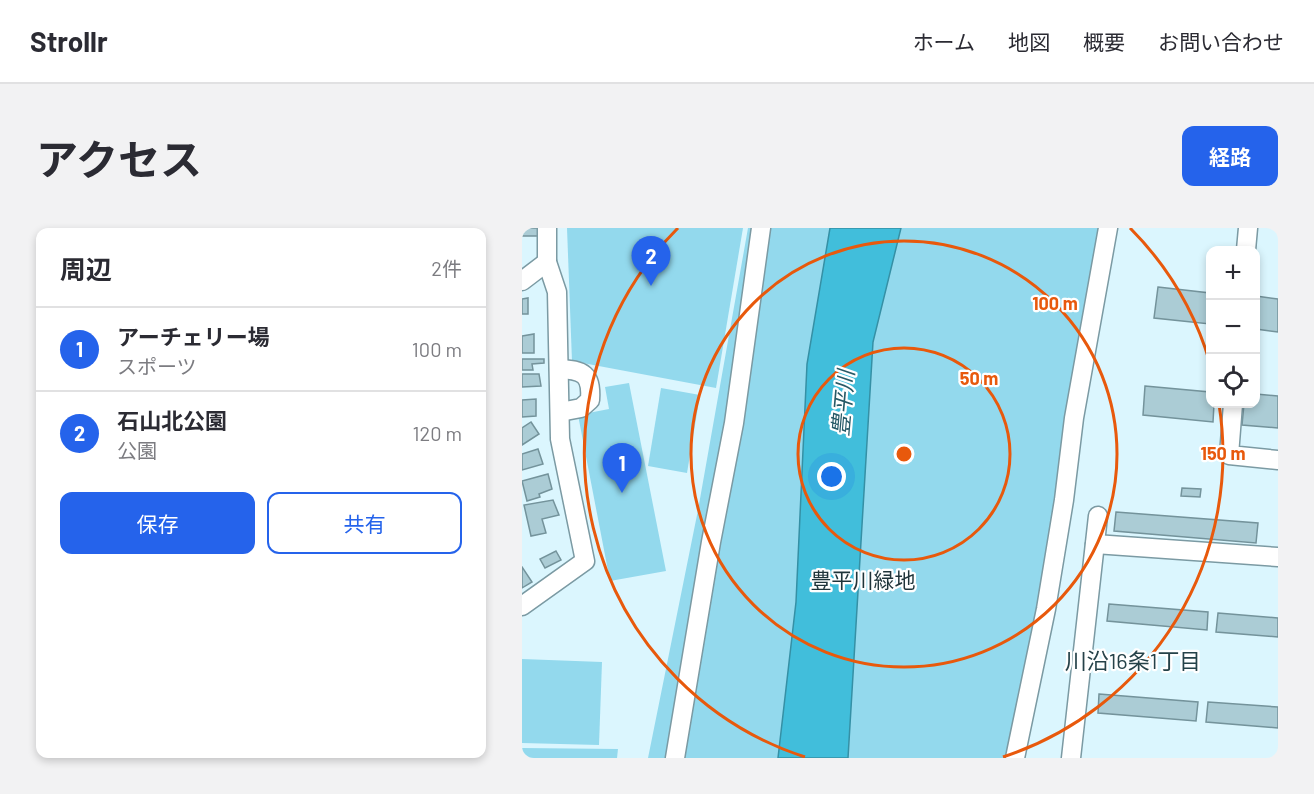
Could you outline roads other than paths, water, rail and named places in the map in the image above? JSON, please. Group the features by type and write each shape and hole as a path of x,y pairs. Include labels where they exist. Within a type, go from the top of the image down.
{"street":[{"path":"522,606 585,561 560,439 557,292 547,262 547,228"},
{"path":"675,758 711,542 734,423 761,228"},
{"path":"1015,758 1046,609 1064,500 1074,418 1108,228"},
{"path":"1246,246 1248,228"},
{"path":"522,280 547,262"},
{"path":"559,369 577,370 587,377 591,389 590,400 580,408 560,412"},
{"path":"1233,408 1229,455 1278,460"},
{"path":"1071,758 1098,516"},
{"path":"1095,544 1278,556"}],"water":[{"name":"豊平川","path":"830,228 901,228 873,342 848,758 778,758 796,602 807,364"}],"place":[{"name":"石山北公園","path":"651,286"},
{"name":"アーチェリー場","path":"622,493"}],"district":[{"name":"川沿16条1丁目","path":"1133,660"}],"park label":[{"name":"豊平川緑地","path":"863,579"}]}
